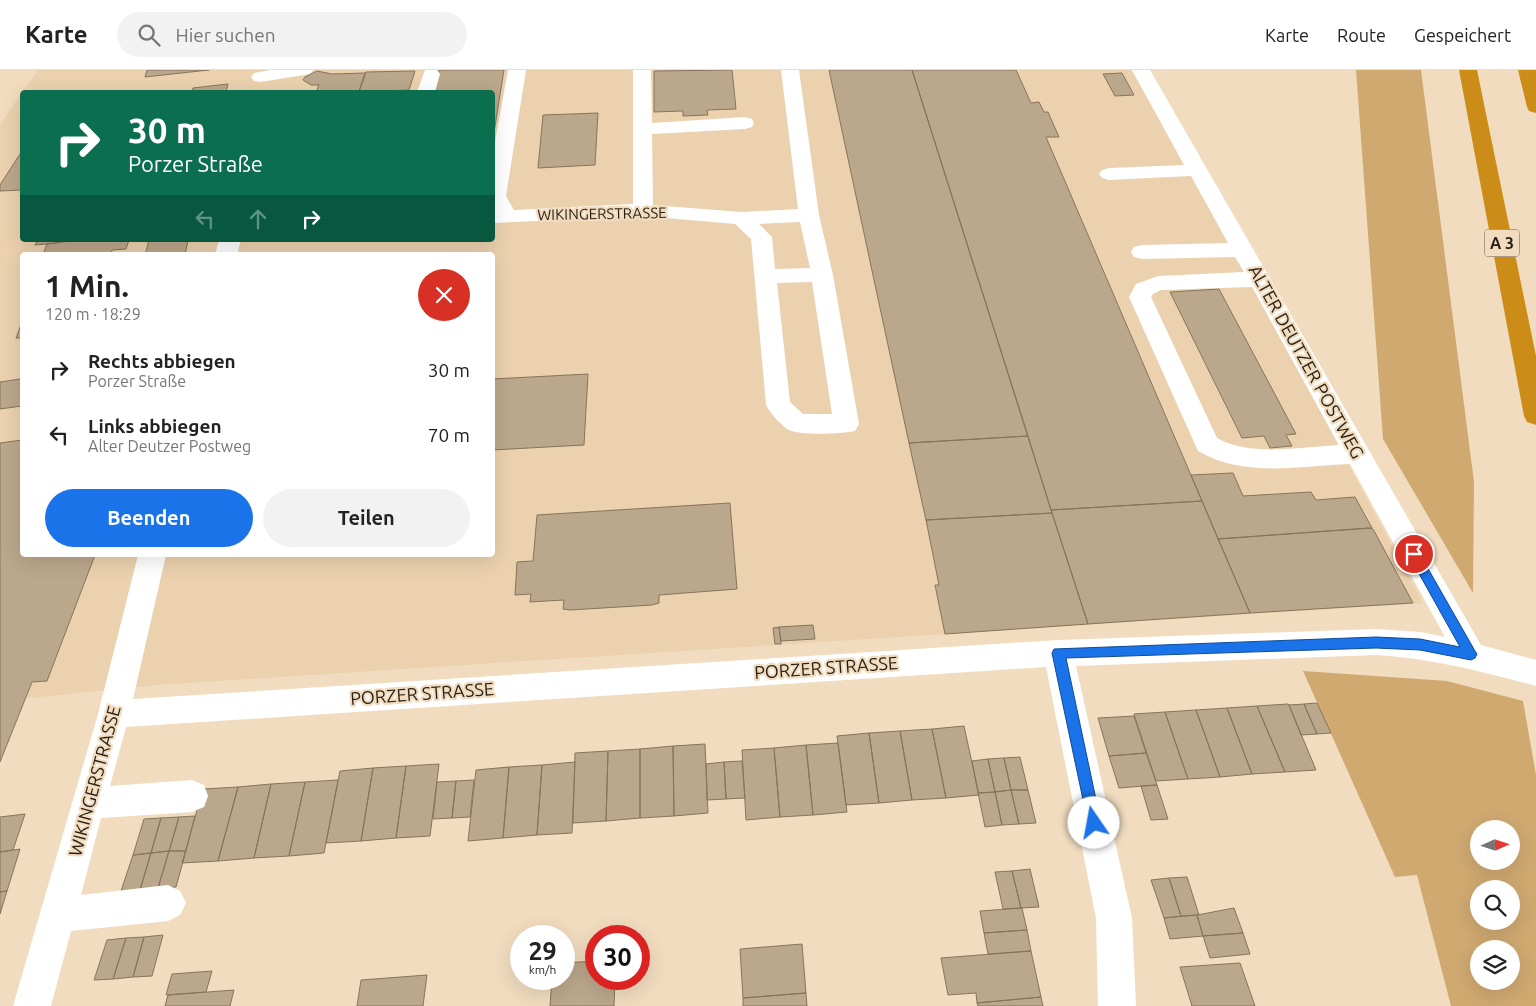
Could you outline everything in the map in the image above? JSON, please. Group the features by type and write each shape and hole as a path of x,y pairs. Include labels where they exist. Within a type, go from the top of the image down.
{"highway":[{"name":"A 3","path":"1468,70 1536,416"},
{"path":"1527,70 1536,107"}],"street":[{"path":"259,80 304,70"},
{"path":"500,217 496,196 517,70"},
{"path":"642,70 643,210"},
{"path":"754,224 765,276 778,405 797,423 846,424 822,275 810,215 790,70"},
{"name":"ALTER DEUTZER POSTWEG","path":"1141,70 1471,654"},
{"path":"427,90 431,74"},
{"path":"643,129 745,123"},
{"path":"1109,174 1198,170"},
{"name":"WIKINGERSTRASSE","path":"500,217 643,210 754,224 810,215"},
{"path":"1142,252 1243,250"},
{"path":"765,276 822,275"},
{"path":"1260,279 1158,284 1144,288 1140,297 1207,444 1224,454 1248,459 1358,454"},
{"name":"WIKINGERSTRASSE","path":"32,1006 114,714 152,557"},
{"name":"PORZER STRASSE","path":"114,714 1058,653 1376,642 1420,645 1471,654 1523,670"},
{"path":"1058,653 1114,918 1117,1006"},
{"path":"89,803 192,796"},
{"path":"58,915 168,903"}],"shaded area":[{"path":"38,70 1131,70 1213,212 1423,603 156,685 0,701 0,124 20,96 20,242 495,242 495,90 24,90"},
{"path":"1356,70 1421,70 1474,482 1473,593 1383,439"},
{"path":"1303,671 1447,681 1523,701 1536,775 1536,1006 1451,1006 1417,875 1395,877"}],"building":[{"path":"147,70 209,70 145,77"},
{"path":"439,70 504,70 495,126 495,90 434,90"},
{"path":"732,70 736,109 707,110 708,115 683,116 683,111 654,112 654,71"},
{"path":"829,70 912,70 1028,436 909,443"},
{"path":"912,70 1016,70 1031,103 1039,102 1044,112 1048,112 1059,137 1046,137 1202,501 1051,510"},
{"path":"317,71 332,74 365,73 359,90 317,90 319,85 311,85 303,80"},
{"path":"415,71 409,90 360,90 366,72"},
{"path":"1122,73 1134,95 1115,96 1103,74"},
{"path":"228,84 226,90 192,90 193,88"},
{"path":"598,113 595,165 538,168 543,115"},
{"path":"20,154 20,190 0,191 0,185"},
{"path":"37,242 57,242 57,243 35,245"},
{"path":"62,242 128,242 126,249 112,250 112,252 44,252 47,244"},
{"path":"148,242 188,242 186,252 146,252"},
{"path":"1219,289 1296,434 1286,435 1292,446 1270,448 1264,436 1242,438 1170,292"},
{"path":"20,327 20,338 16,338"},
{"path":"588,374 584,445 495,450 495,379"},
{"path":"20,379 20,406 0,409 0,382"},
{"path":"1028,436 1052,513 926,520 909,443"},
{"path":"20,440 20,557 94,557 47,681 32,682 0,762 0,443"},
{"path":"1233,473 1243,496 1311,492 1316,500 1355,497 1372,528 1218,539 1191,475"},
{"path":"1202,501 1250,613 1088,624 1051,510"},
{"path":"730,503 737,589 659,595 659,603 652,605 570,610 563,609 564,600 530,602 531,594 515,595 517,562 533,561 537,515"},
{"path":"1052,513 1088,624 945,634 935,585 939,585 926,520"},
{"path":"1373,529 1413,603 1250,613 1218,539"},
{"path":"813,625 815,639 781,641 779,627"},
{"path":"779,627 781,644 775,644 773,628"},
{"path":"1317,703 1331,733 1317,734 1304,704"},
{"path":"1288,704 1316,770 1285,772 1257,706"},
{"path":"1304,704 1317,734 1301,735 1289,705"},
{"path":"1257,706 1285,772 1252,774 1227,708"},
{"path":"1227,708 1252,774 1220,777 1196,710"},
{"path":"1196,710 1220,777 1188,779 1165,712"},
{"path":"1165,712 1188,779 1156,781 1134,714"},
{"path":"1134,716 1146,753 1109,756 1098,718"},
{"path":"964,726 979,795 946,798 932,729"},
{"path":"932,729 946,798 912,800 900,731"},
{"path":"900,731 912,800 879,803 869,733"},
{"path":"869,733 879,803 846,805 837,736"},
{"path":"838,743 847,812 813,815 806,745"},
{"path":"705,744 708,813 674,816 673,746"},
{"path":"806,745 813,815 780,817 774,748"},
{"path":"673,746 674,816 640,818 640,749"},
{"path":"774,748 780,817 746,820 742,750"},
{"path":"640,749 640,818 606,821 608,751"},
{"path":"608,751 606,821 573,823 575,753"},
{"path":"1146,753 1157,785 1119,788 1109,756"},
{"path":"1020,757 1028,790 1011,790 1004,758"},
{"path":"1004,758 1011,790 995,792 988,759"},
{"path":"988,759 995,792 978,793 972,761"},
{"path":"742,761 745,798 726,799 724,762"},
{"path":"575,762 572,833 537,835 542,765"},
{"path":"724,762 726,799 707,800 706,764"},
{"path":"439,764 430,836 396,838 406,766"},
{"path":"542,765 537,835 503,838 509,767"},
{"path":"406,766 396,838 361,841 373,768"},
{"path":"509,767 503,838 468,841 476,770"},
{"path":"373,768 361,841 326,843 340,771"},
{"path":"338,780 324,853 289,856 305,782"},
{"path":"474,780 470,817 452,818 456,781"},
{"path":"456,781 452,818 433,819 437,782"},
{"path":"305,782 289,856 254,858 271,784"},
{"path":"271,784 254,858 218,861 238,787"},
{"path":"1157,785 1168,819 1151,820 1141,786"},
{"path":"238,787 218,861 182,863 203,789"},
{"path":"1011,790 1019,824 1002,825 995,792"},
{"path":"1011,790 1028,790 1036,823 1019,824"},
{"path":"995,792 1002,825 985,827 978,793"},
{"path":"25,814 13,850 0,852 0,817"},
{"path":"195,816 186,851 169,851 179,817"},
{"path":"179,817 169,851 151,853 161,818"},
{"path":"161,818 151,853 133,855 144,819"},
{"path":"20,849 7,891 0,892 0,852"},
{"path":"169,851 158,888 140,890 151,853"},
{"path":"169,851 186,851 176,887 158,888"},
{"path":"151,853 140,890 121,891 133,855"},
{"path":"1030,869 1039,907 1021,908 1012,871"},
{"path":"1012,871 1021,908 1003,909 995,872"},
{"path":"1187,877 1199,915 1181,916 1169,878"},
{"path":"1169,878 1181,916 1164,918 1151,880"},
{"path":"7,891 0,914 0,892"},
{"path":"1022,908 1027,930 984,933 980,911"},
{"path":"1234,908 1243,933 1203,936 1197,915"},
{"path":"1197,915 1203,936 1170,939 1164,918"},
{"path":"1027,930 1031,951 988,954 984,933"},
{"path":"1243,933 1250,954 1210,958 1203,936"},
{"path":"163,935 152,976 133,977 144,937"},
{"path":"144,937 133,977 113,979 126,938"},
{"path":"126,938 113,979 94,980 107,940"},
{"path":"802,944 806,993 743,998 740,949"},
{"path":"1031,951 1041,997 977,1003 976,993 948,995 941,958"},
{"path":"575,962 585,962 585,990 615,990 614,1006 550,1006 551,990 575,990"},
{"path":"1240,963 1255,1006 1192,1006 1180,967"},
{"path":"212,971 206,992 166,995 172,974"},
{"path":"427,975 423,1006 357,1006 361,980"},
{"path":"234,990 230,1006 165,1006 168,995"},
{"path":"806,993 807,1006 743,1006 743,998"},
{"path":"1041,997 1043,1006 978,1006 977,1003"}],"route":[{"path":"1094,823 1058,653 1376,642 1420,645 1471,654 1414,554"}]}
